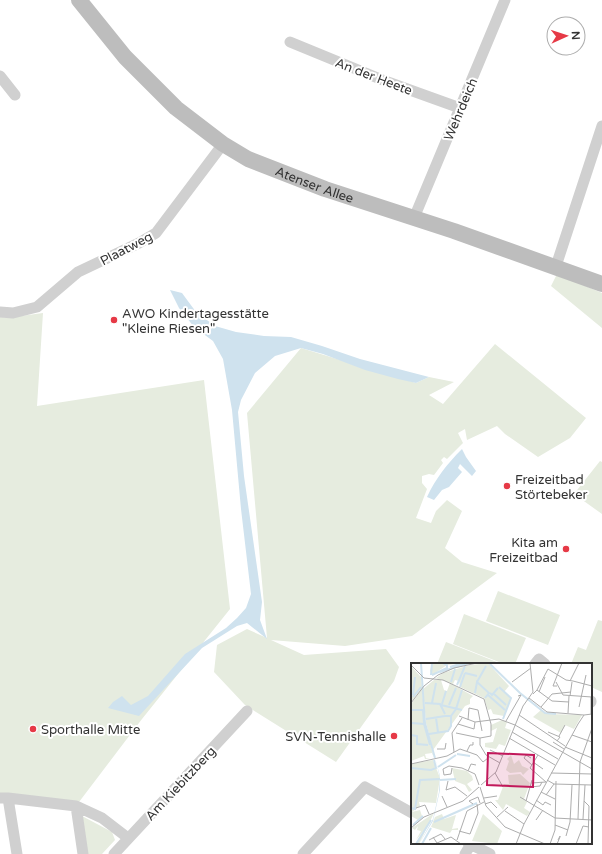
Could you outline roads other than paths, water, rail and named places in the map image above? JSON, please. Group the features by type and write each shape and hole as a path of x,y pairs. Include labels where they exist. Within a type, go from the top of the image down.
{"street":[{"name":"Atenser Allee","path":"79,0 136,68 176,108 223,144 248,159 273,170 326,189 556,266 602,284"},
{"name":"Wehrdeich","path":"414,218 505,0"},
{"name":"An der Heete","path":"290,42 385,81 460,108"},
{"path":"0,76 15,95"},
{"path":"556,266 602,126"},
{"name":"Plaatweg","path":"0,312 12,313 36,307 78,272 139,243 156,233 223,144"},
{"path":"536,663 539,659 544,663"},
{"name":"Am Kiebitzberg","path":"114,854 247,711"},
{"path":"303,854 365,787 411,812"},
{"path":"17,854 4,798 76,806 102,818 128,838"},
{"path":"76,806 83,854"},
{"path":"464,854 470,844 490,854"}],"water":[{"path":"170,290 182,293 196,312 215,326 236,332 264,336 291,337 360,359 429,377 416,383 398,379 365,370 323,354 301,348 275,356 255,373 241,400 238,412 244,476 262,602 260,620 267,639 247,623 237,626 202,648 139,716 108,708 113,702 122,696 131,705 148,696 185,654 226,628 237,618 246,608 251,594 241,509 232,410 223,359 213,341 194,327 179,308"},
{"path":"462,449 476,471 472,476 460,464 458,468 462,472 449,487 442,490 434,500 427,497 442,472"}],"place":[{"name":"AWO Kindertagesstätte \"Kleine Riesen\"","path":"114,320"},
{"name":"Freizeitbad Störtebeker","path":"507,486"},
{"name":"Kita am Freizeitbad","path":"566,549"},
{"name":"Sporthalle Mitte","path":"33,729"},
{"name":"SVN-Tennishalle","path":"394,736"}]}
